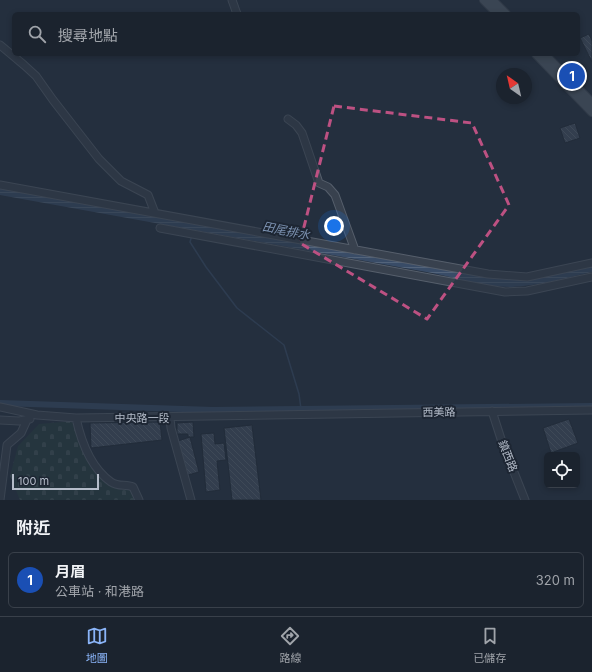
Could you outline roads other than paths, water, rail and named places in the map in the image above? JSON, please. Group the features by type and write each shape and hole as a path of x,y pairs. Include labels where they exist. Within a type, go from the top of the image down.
{"main road":[{"path":"484,0 496,12"},
{"path":"492,0 504,12"},
{"path":"538,56 592,112"},
{"path":"546,56 592,103"}],"street":[{"path":"232,0 236,12"},
{"path":"0,45 12,54"},
{"path":"14,56 36,76 52,100 99,159 121,181 148,195 155,213"},
{"path":"288,119 296,125 302,133 319,183 328,186 335,195 355,250"},
{"path":"0,185 488,274 527,278 592,263"},
{"path":"160,228 505,292 527,291 592,277"},
{"path":"527,278 527,291"},
{"name":"中央路一段","path":"0,407 37,416 76,418 286,416"},
{"name":"西美路","path":"286,416 592,410"},
{"name":"鎮西路","path":"492,411 502,442 525,500"},
{"path":"0,420 27,420 37,416"},
{"path":"76,418 91,461 112,482 117,485 133,487 139,500"},
{"path":"170,418 171,428 191,500"},
{"path":"0,500 7,444 21,433 27,420"}],"water":[{"path":"0,187 492,278 521,280 592,265 592,272 531,285 511,287 491,286 432,273 0,195"}],"waterway":[{"path":"192,235 190,242 206,267 237,308 284,345 299,394 301,409"},
{"path":"0,403 213,410 592,406"}],"place":[{"name":"月眉","path":"572,76"}],"water label":[{"name":"田尾排水","path":"286,231"}]}
